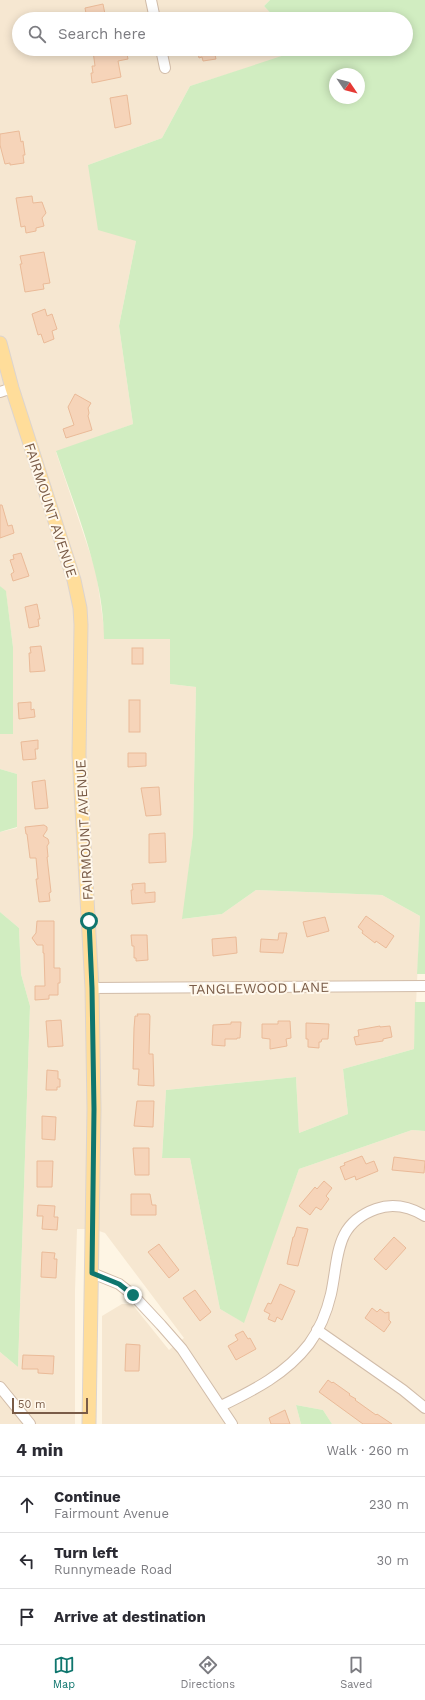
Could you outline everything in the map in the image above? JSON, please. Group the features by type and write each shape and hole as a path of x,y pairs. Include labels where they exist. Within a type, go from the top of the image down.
{"main road":[{"name":"FAIRMOUNT AVENUE","path":"0,343 6,390 69,562 80,608 82,640 79,755 92,988 94,1109 89,1424"}],"street":[{"path":"151,0 154,12"},
{"path":"162,56 165,68"},
{"name":"TANGLEWOOD LANE","path":"92,988 425,986"},
{"path":"221,1406 273,1378 309,1344 317,1330 331,1294 340,1242 351,1224 358,1217 381,1207 392,1206 404,1207 425,1216"},
{"path":"92,1273 119,1284 133,1295 182,1349 232,1424"},
{"path":"317,1330 403,1390 425,1408"},
{"path":"0,1387 30,1424"}],"shaded area":[{"path":"0,0 270,0 264,6 270,12 12,12 12,56 285,56 190,86 162,138 88,165 136,241 119,326 133,424 56,452 96,571 104,628 104,639 170,639 170,684 196,687 193,834 183,919 222,914 256,890 382,895 420,916 414,1049 343,1069 348,1114 299,1133 296,1077 166,1090 162,1157 190,1158 220,1309 243,1322 299,1169 412,1130 425,1131 425,1424 332,1424 323,1410 296,1405 301,1424 102,1424 102,1316 122,1304 132,1304 169,1350 184,1338 105,1233 93,1229 77,1229 75,1291 75,1424 0,1424 0,1352 18,1367 30,1006 21,974 19,928 0,912 0,832 17,828 17,774 0,769 0,734 13,733 13,647 6,592 0,586"}],"green space":[{"path":"270,0 425,0 425,974 417,974 420,916 382,895 256,890 222,914 182,919 193,834 196,687 170,684 170,639 104,639 103,615 99,591 88,544 56,451 133,424 119,326 136,241 98,230 88,165 162,138 190,86 282,56 413,56 413,12 270,12 264,6"},
{"path":"0,586 6,591 13,647 13,734 0,734"},
{"path":"0,769 17,774 17,827 0,832"},
{"path":"0,912 19,928 21,974 30,1006 18,1367 0,1352"},
{"path":"415,1002 425,1002 425,1131 412,1130 299,1169 244,1323 220,1309 190,1158 162,1158 166,1090 296,1077 299,1133 348,1114 343,1069 414,1049"},
{"path":"296,1405 323,1410 332,1424 301,1424"}],"building":[{"path":"103,4 105,12 86,12 85,8"},
{"path":"94,56 127,56 128,59 118,61 121,77 92,83 92,66 95,66"},
{"path":"199,56 215,56 216,59 203,61 202,57 199,58"},
{"path":"127,95 131,124 115,128 110,98"},
{"path":"19,131 21,142 23,141 25,155 23,155 24,163 10,165 10,163 5,164 0,145 0,134"},
{"path":"32,196 33,203 42,202 46,213 42,218 44,226 36,228 36,231 26,233 25,226 21,227 16,198"},
{"path":"44,252 50,283 43,284 44,289 25,292 20,256"},
{"path":"45,309 47,316 52,314 57,329 52,331 54,339 44,343 41,334 38,335 32,314"},
{"path":"75,394 91,403 88,408 88,416 92,430 66,438 63,429 74,425 68,407"},
{"path":"0,505 2,505 8,526 12,525 14,533 0,538"},
{"path":"21,553 29,576 13,581 11,574 14,572 10,560 14,559 13,555"},
{"path":"37,604 40,619 38,619 39,626 29,628 25,607"},
{"path":"41,646 45,671 30,672 30,647"},
{"path":"132,648 143,648 143,664 132,664"},
{"path":"129,700 140,700 140,732 129,732"},
{"path":"31,702 31,710 34,709 35,717 19,719 18,703"},
{"path":"38,740 38,749 35,749 36,759 23,760 21,742"},
{"path":"128,753 146,753 146,766 128,767"},
{"path":"45,780 48,808 35,809 32,782"},
{"path":"159,787 161,815 146,816 141,788"},
{"path":"44,825 47,827 47,830 43,836 48,839 49,843 47,846 47,857 51,892 49,893 50,901 39,902 36,879 38,879 36,858 30,858 25,827"},
{"path":"165,833 166,862 149,863 149,834"},
{"path":"145,883 145,893 155,892 155,902 132,904 132,884"},
{"path":"366,916 394,936 386,948 376,941 375,943 362,933 363,931 358,927"},
{"path":"325,917 329,931 307,937 303,922"},
{"path":"37,921 54,921 54,968 60,968 60,983 58,983 58,995 49,995 49,999 35,1000 35,986 45,986 43,945 37,945 32,938 36,933"},
{"path":"279,933 287,933 283,953 260,952 261,939 278,940"},
{"path":"131,935 147,935 148,960 136,961 136,958 134,958 134,946 132,946"},
{"path":"236,937 237,953 213,956 212,939"},
{"path":"137,1014 149,1014 150,1016 149,1054 153,1054 154,1086 138,1085 139,1069 133,1069 134,1028 135,1016 138,1016"},
{"path":"61,1020 63,1046 48,1047 46,1021"},
{"path":"278,1021 290,1021 291,1038 286,1039 287,1046 270,1049 270,1039 262,1038 262,1024 278,1024"},
{"path":"231,1022 241,1022 240,1038 225,1039 225,1046 212,1045 213,1025 231,1024"},
{"path":"306,1023 329,1024 328,1039 322,1039 321,1042 319,1042 319,1048 308,1047 308,1039 306,1039"},
{"path":"380,1026 390,1026 392,1037 383,1039 383,1041 356,1045 354,1037 359,1036 358,1030"},
{"path":"47,1070 58,1071 60,1087 57,1087 57,1090 46,1090"},
{"path":"137,1101 154,1101 153,1127 134,1126"},
{"path":"42,1116 56,1117 55,1140 42,1139"},
{"path":"133,1148 149,1148 149,1175 135,1175"},
{"path":"362,1156 366,1164 374,1161 378,1171 356,1180 355,1176 345,1180 340,1167 345,1165 344,1163"},
{"path":"394,1157 425,1161 424,1173 392,1170"},
{"path":"37,1161 53,1161 52,1187 37,1187"},
{"path":"324,1181 332,1188 326,1196 329,1199 321,1210 316,1207 310,1215 299,1206 315,1187 317,1189"},
{"path":"131,1194 150,1194 152,1205 156,1205 156,1215 131,1215"},
{"path":"38,1205 55,1206 54,1217 58,1217 57,1230 42,1229 43,1216 37,1216"},
{"path":"297,1227 308,1229 298,1266 287,1264 293,1237"},
{"path":"394,1237 406,1248 386,1270 374,1259"},
{"path":"159,1244 179,1270 169,1278 148,1252"},
{"path":"42,1252 55,1253 54,1259 57,1259 56,1278 41,1277"},
{"path":"280,1284 295,1291 282,1320 277,1317 275,1322 268,1319 270,1314 264,1311 268,1303 271,1304"},
{"path":"195,1290 211,1312 200,1321 183,1298"},
{"path":"372,1308 377,1312 380,1309 385,1313 389,1312 389,1320 391,1322 384,1332 365,1318"},
{"path":"243,1331 248,1339 250,1338 256,1349 236,1360 228,1346 238,1340 235,1335"},
{"path":"126,1344 140,1345 139,1371 125,1371"},
{"path":"23,1355 54,1356 53,1374 38,1373 38,1369 22,1369"},
{"path":"328,1380 350,1394 349,1395 356,1399 355,1400 376,1415 377,1414 392,1424 363,1424 319,1392"},
{"path":"285,1410 290,1424 271,1424 269,1418"}],"route":[{"path":"89,921 92,988 94,1109 92,1273 119,1284 133,1295"}]}
